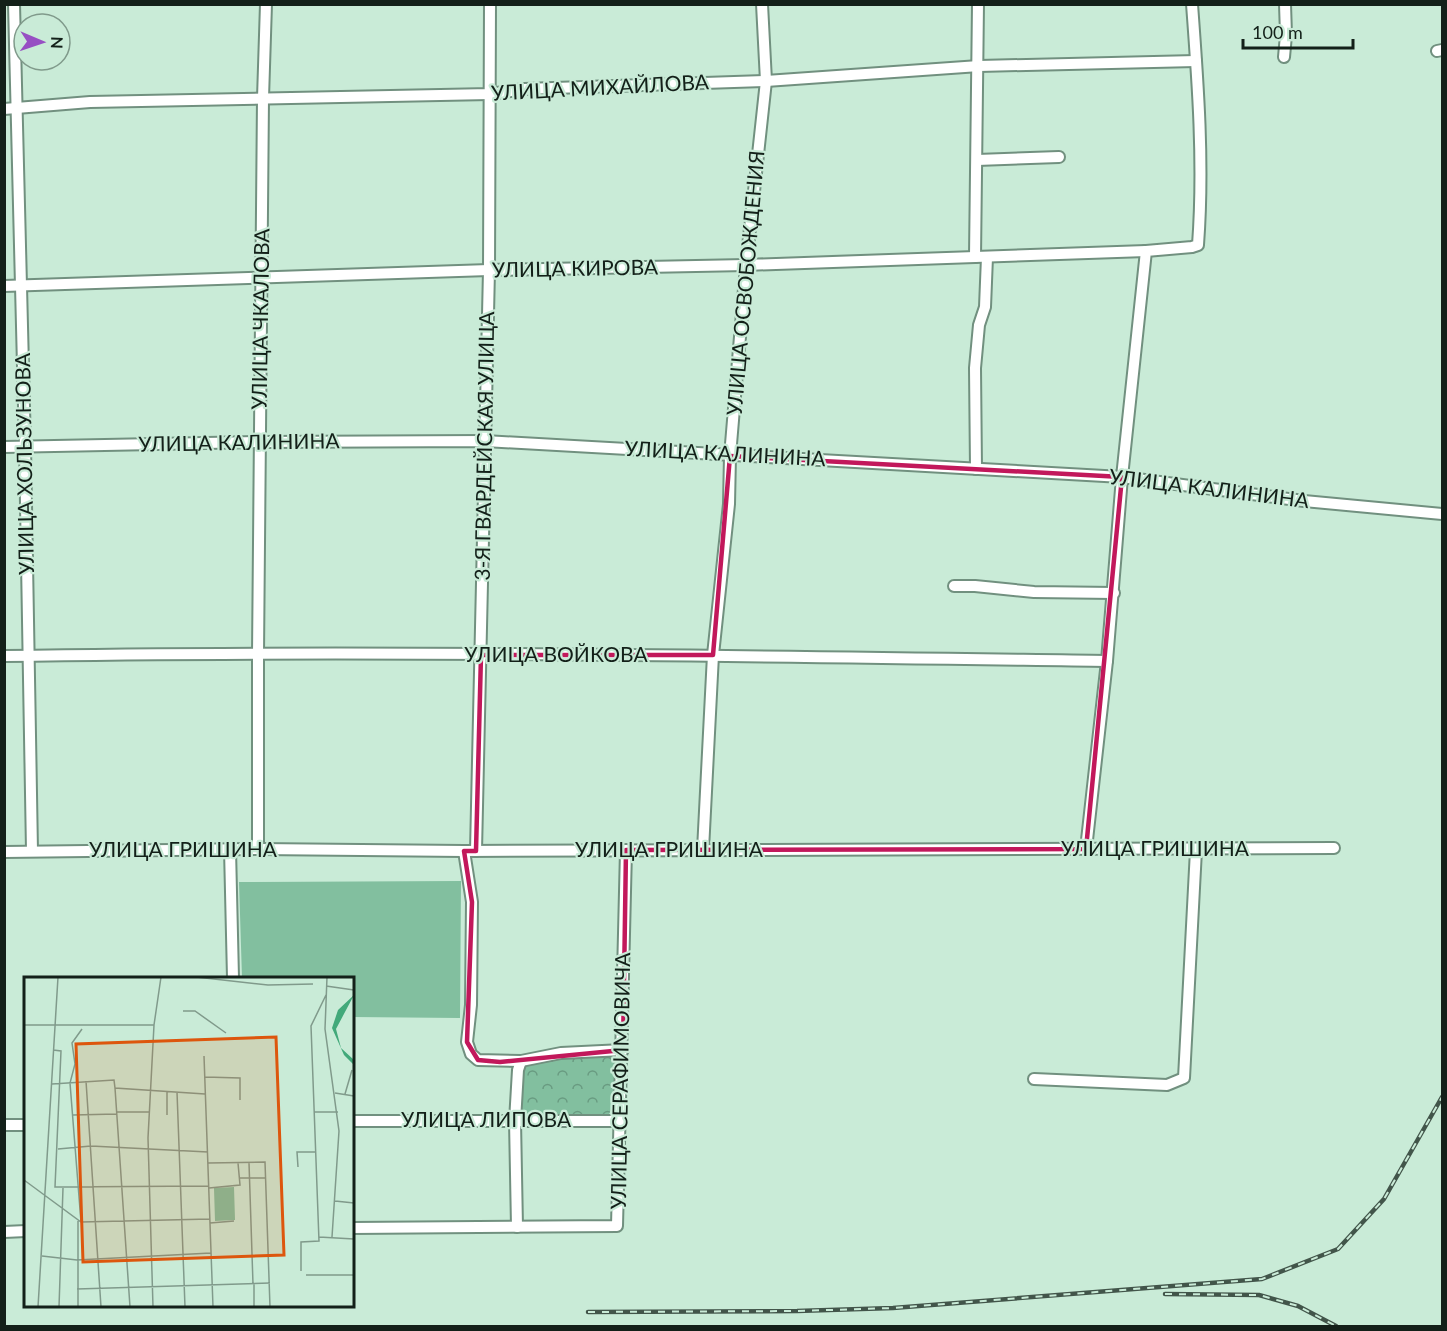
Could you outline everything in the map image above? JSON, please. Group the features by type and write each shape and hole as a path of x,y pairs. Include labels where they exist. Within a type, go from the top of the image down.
{"street":[{"name":"УЛИЦА ХОЛЬЗУНОВА","path":"14,4 26,447 32,852"},
{"name":"УЛИЦА ЧКАЛОВА","path":"258,849 263,98 266,4"},
{"name":"3-Я ГВАРДЕЙСКАЯ УЛИЦА","path":"476,851 489,270 489,4"},
{"name":"УЛИЦА ОСВОБОЖДЕНИЯ","path":"703,850 713,655 729,504 730,456 746,265 766,81 762,4"},
{"path":"975,257 978,4"},
{"path":"1192,4 1196,61"},
{"path":"1284,57 1285,9 1295,4"},
{"name":"УЛИЦА МИХАЙЛОВА","path":"4,109 90,102 490,94 524,89 766,81 979,66 1196,61"},
{"name":"УЛИЦА КИРОВА","path":"4,286 489,270 746,265 1146,251 1192,247 1198,245 1200,217 1196,61"},
{"path":"977,160 1059,157"},
{"path":"1086,849 1114,593 1122,477 1146,251"},
{"path":"976,469 975,368 979,325 985,306 987,257"},
{"name":"УЛИЦА КАЛИНИНА","path":"4,447 484,441 1122,477 1304,501 1443,514"},
{"path":"954,586 1034,592 1114,593"},
{"name":"УЛИЦА ВОЙКОВА","path":"4,656 713,655 1107,661"},
{"name":"УЛИЦА ГРИШИНА","path":"4,852 230,849 476,851 1334,848"},
{"path":"230,849 232,977"},
{"name":"УЛИЦА СЕРАФИМОВИЧА","path":"354,1228 617,1226 626,850"},
{"path":"1034,1080 1167,1085 1184,1078 1196,850"},
{"path":"464,851 472,903 471,1005 467,1042 471,1054 478,1060 521,1061 561,1053 622,1050"},
{"path":"517,1227 515,1121 518,1070 521,1061"},
{"name":"УЛИЦА ЛИПОВА","path":"354,1121 620,1120"},
{"path":"4,1125 24,1125"},
{"path":"4,1232 24,1231"}],"highlighted area":[{"path":"730,456 1122,477 1086,849 626,850 623,1050 500,1062 478,1060 467,1042 472,902 464,851 476,851 481,655 713,655"}],"green space":[{"path":"461,881 460,1018 354,1017 354,977 242,977 239,882"},
{"path":"610,1055 616,1062 615,1100 608,1117 520,1117 521,1073 525,1064 540,1059"}],"railway":[{"path":"588,1312 893,1308 1262,1279 1338,1249 1384,1199 1442,1097"},
{"path":"1165,1294 1259,1295 1298,1306 1336,1326"}]}
